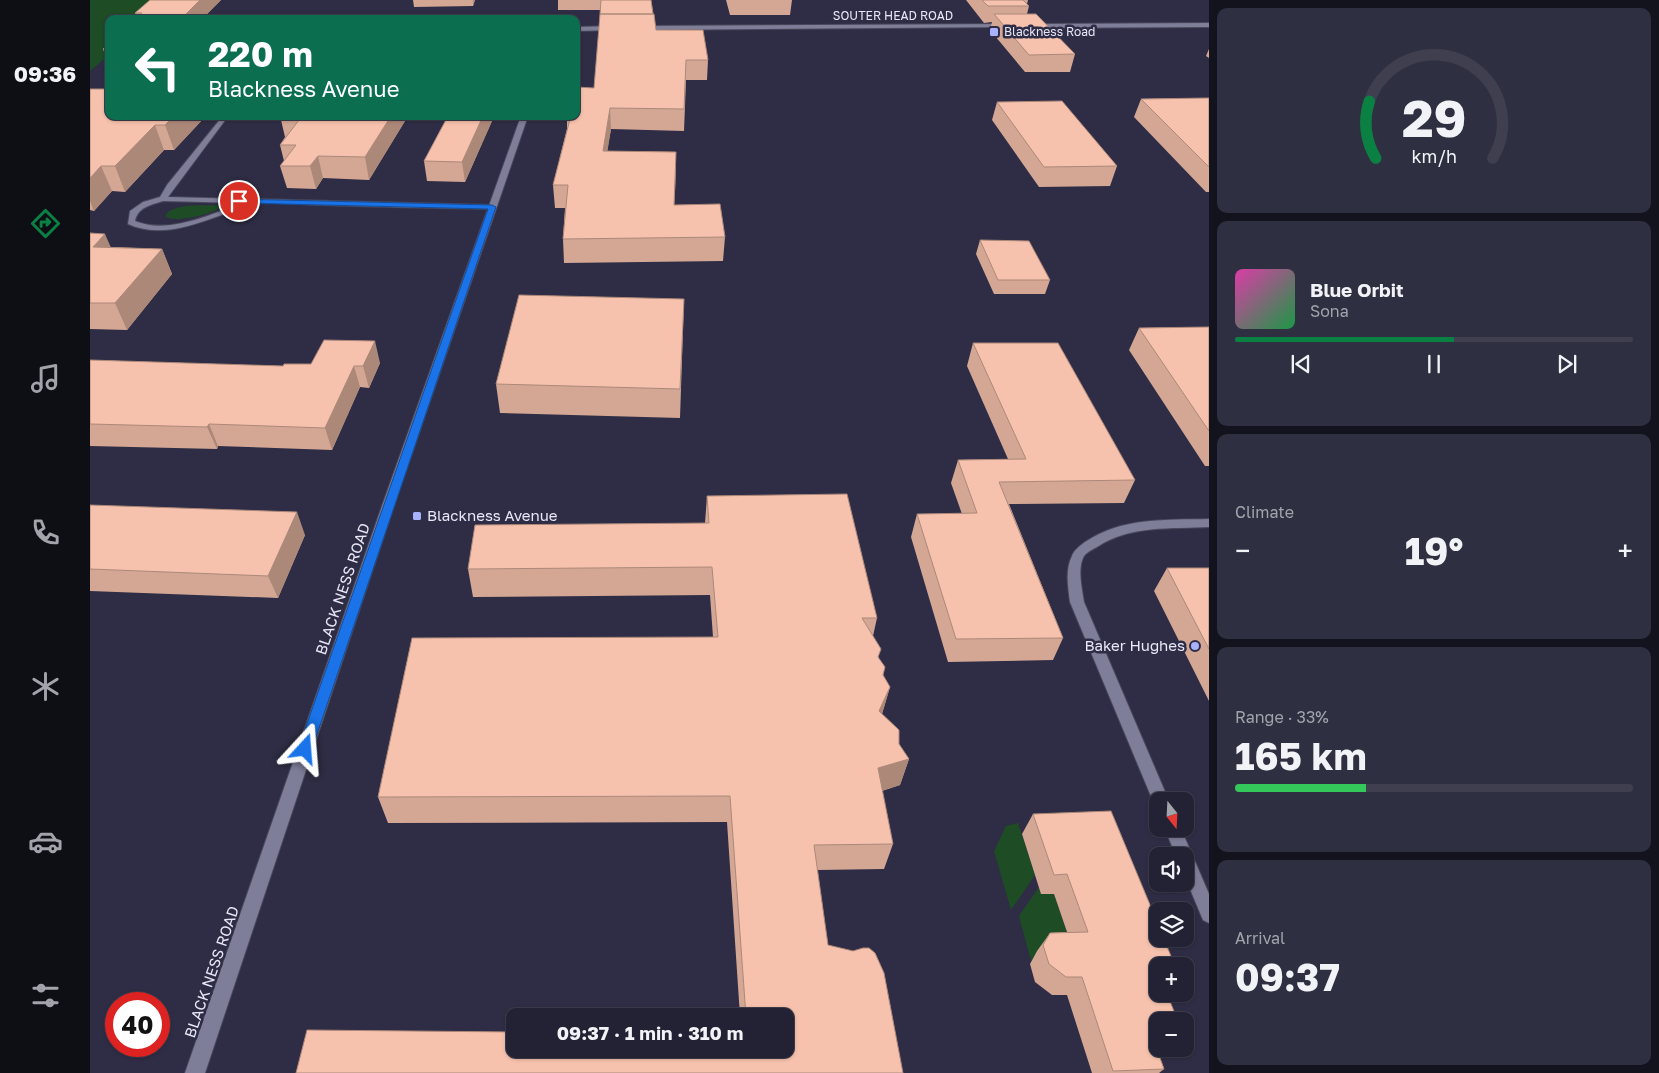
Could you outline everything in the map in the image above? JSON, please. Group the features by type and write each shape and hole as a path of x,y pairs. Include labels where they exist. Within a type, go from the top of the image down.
{"street":[{"path":"1020,26 1209,24"},
{"name":"SOUTER HEAD ROAD","path":"635,28 1010,26"},
{"path":"580,29 625,28"},
{"path":"163,199 170,187 222,120"},
{"name":"BLACK NESS ROAD","path":"195,1073 366,570 492,207 518,142 524,120"},
{"path":"258,201 214,216 168,227 142,228 131,222 133,213 139,208 163,199 258,201 492,207"},
{"path":"1157,792 1077,602 1074,576 1078,554 1094,541 1116,531 1144,526 1209,523"},
{"path":"1194,878 1209,914"}],"green space":[{"path":"90,0 175,0 158,15 105,15 105,58 90,71"},
{"path":"213,205 220,208 184,219 165,216 180,207"},
{"path":"1018,823 1035,875 1011,910 994,851 1006,826"},
{"path":"1039,887 1054,894 1073,951 1037,951 1031,961 1019,916"}],"building":[{"path":"150,0 200,0 185,15 140,15 142,13 135,13"},
{"path":"601,0 651,0 653,14 600,14"},
{"path":"982,0 1023,0 1029,6 988,6"},
{"path":"600,14 654,14 656,30 703,30 708,60 686,60 684,109 610,108 603,151 676,152 674,205 720,204 725,237 563,239 568,185 553,185 570,120 580,120 580,87 594,88"},
{"path":"994,14 1036,14 1075,54 1029,55"},
{"path":"90,89 105,89 105,120 170,120 165,125 155,125 115,166 101,166 90,178"},
{"path":"1209,98 1209,167 1141,99"},
{"path":"1062,101 1117,166 1044,167 997,102"},
{"path":"299,120 388,120 365,157 318,156 310,166 280,166 296,145 280,145"},
{"path":"446,120 481,120 462,162 424,161"},
{"path":"90,233 105,234 93,247 162,249 115,303 90,303"},
{"path":"980,240 1029,241 1050,280 998,280"},
{"path":"519,295 684,299 680,389 496,384"},
{"path":"1209,327 1209,431 1139,328"},
{"path":"324,340 375,341 363,366 354,366 325,428 209,424 207,427 90,424 90,360 283,366 284,364 311,364"},
{"path":"973,343 1058,343 1135,480 999,482 1063,638 956,639 917,514 977,513 958,460 1026,459"},
{"path":"847,494 877,618 862,618 881,649 878,657 885,667 883,675 890,687 879,711 899,730 899,744 909,759 878,768 893,844 814,845 828,945 853,951 869,948 875,953 884,973 903,1073 296,1073 307,1030 506,1032 506,1058 794,1058 794,1008 745,1008 730,796 378,797 412,638 718,637 712,567 468,569 475,525 709,523 707,496"},
{"path":"90,505 297,512 268,576 90,569"},
{"path":"1167,568 1209,568 1209,649"},
{"path":"1111,811 1149,902 1149,947 1167,947 1171,957 1149,957 1149,1002 1170,1002 1174,1012 1149,1012 1149,1057 1160,1057 1164,1069 1113,1071 1082,977 1066,977 1049,964 1043,945 1050,933 1088,932 1067,874 1054,875 1033,814"}],"place":[{"name":"Blackness Road","path":"994,32"},
{"name":"Blackness Avenue","path":"417,516"},
{"name":"Baker Hughes","path":"1195,646"}],"route":[{"path":"239,201 492,207 305,749"}]}
